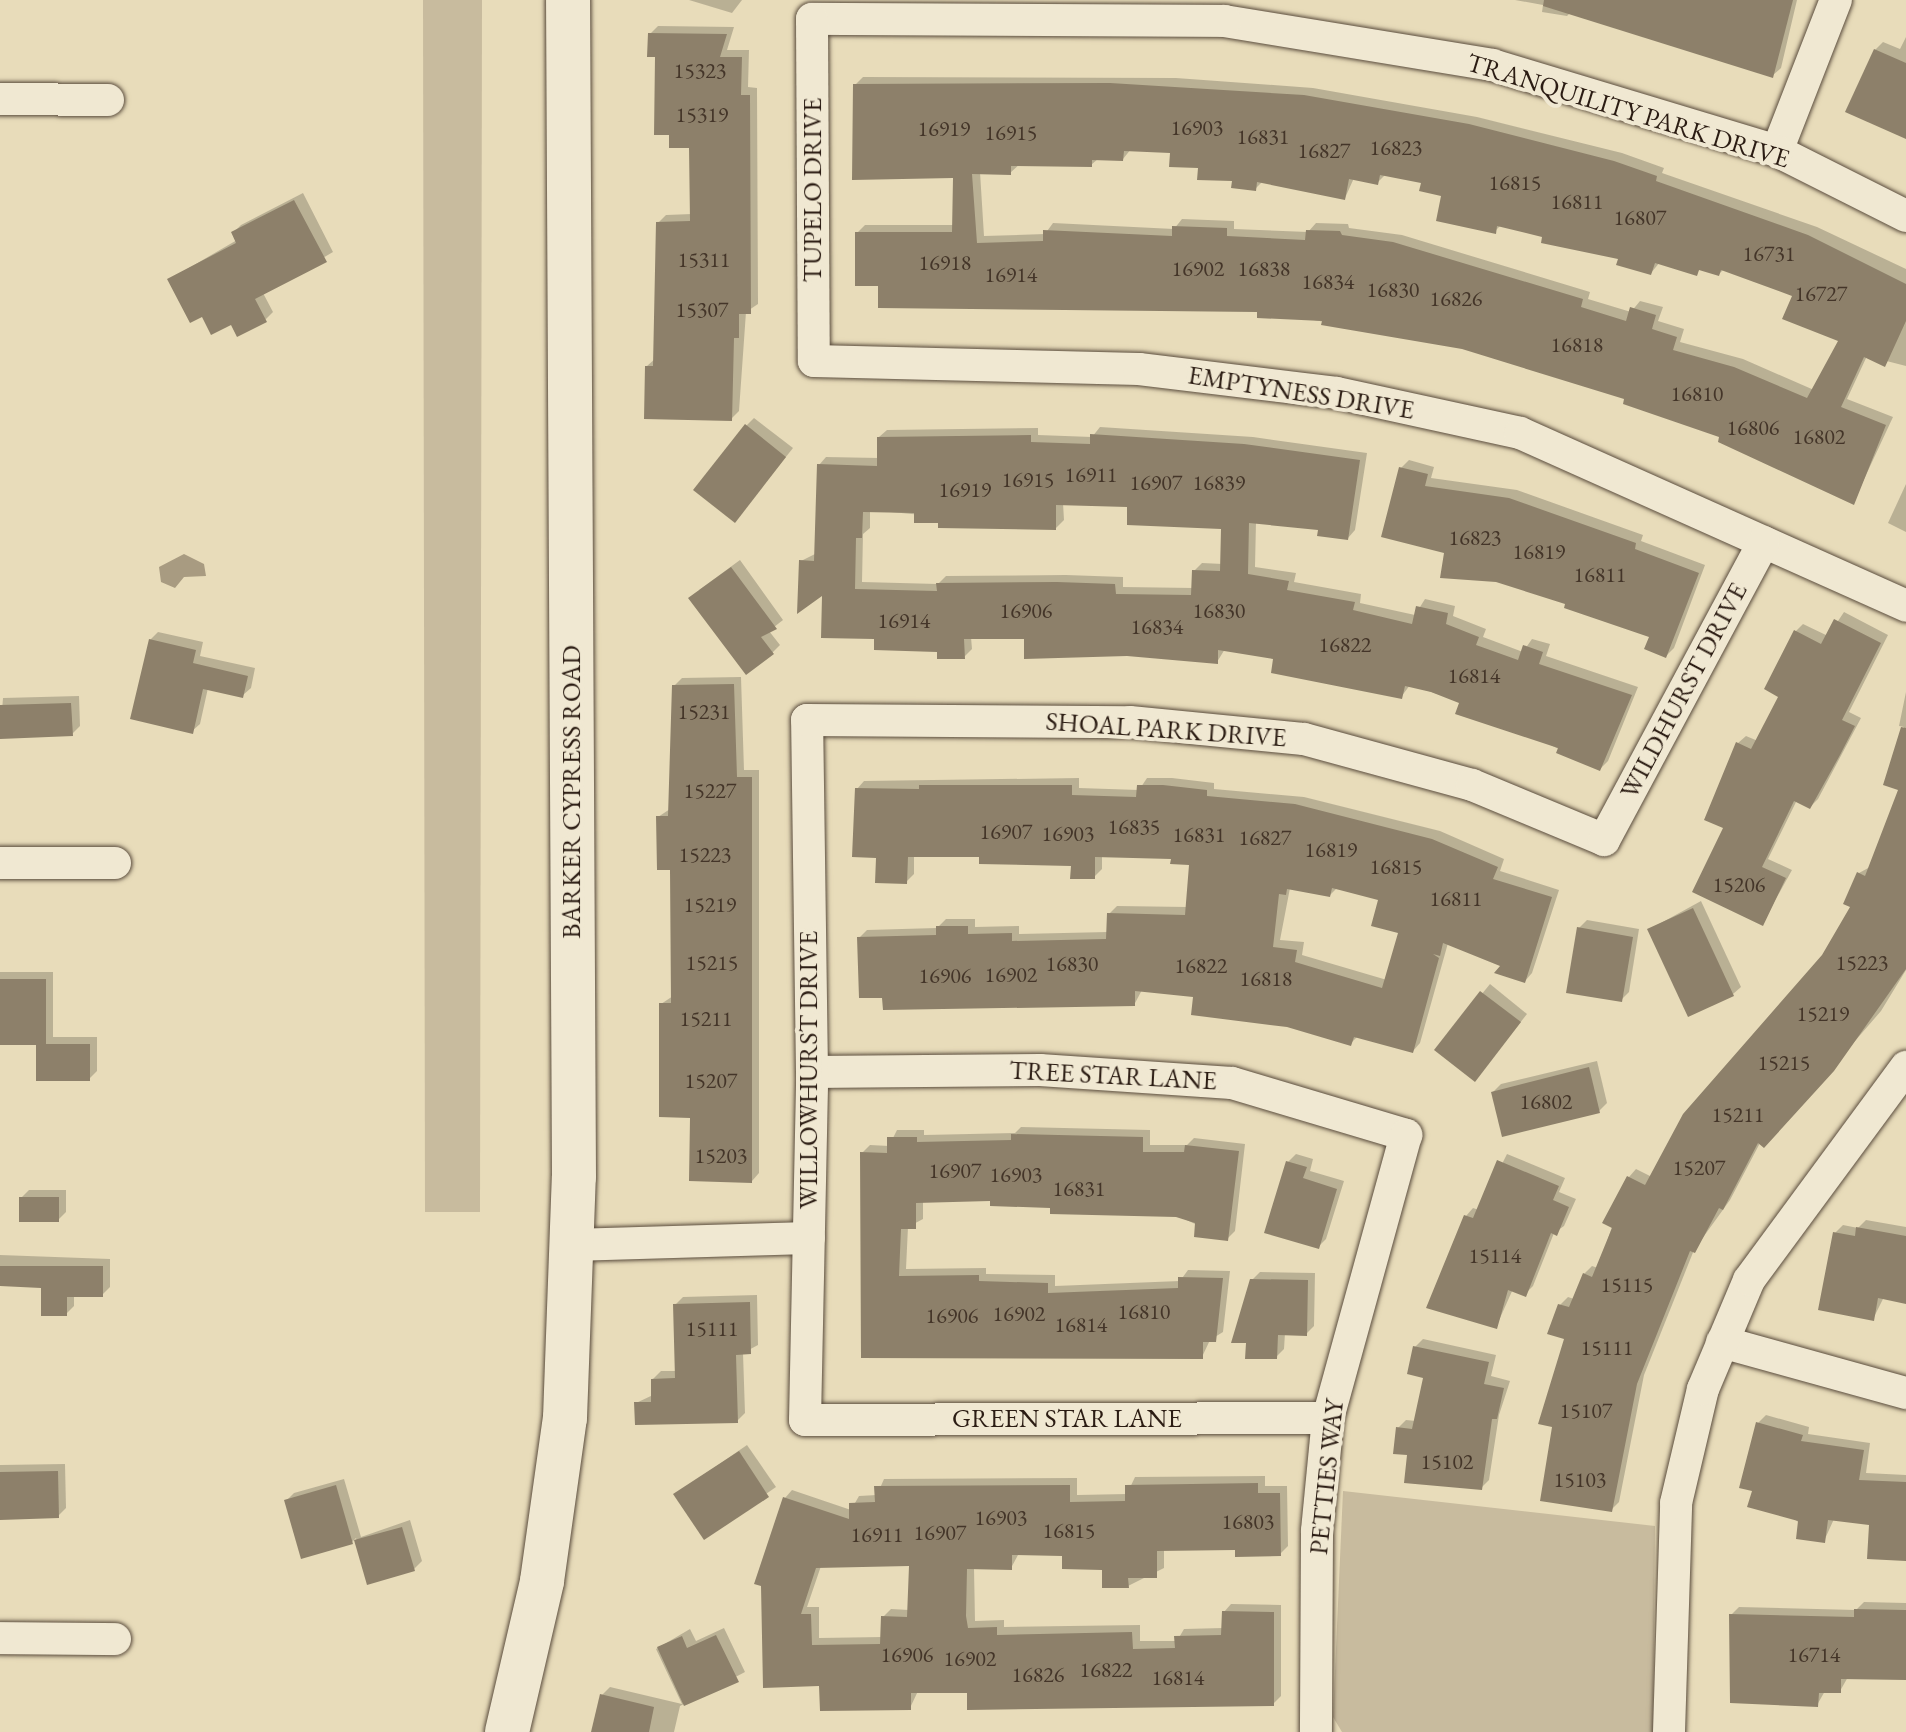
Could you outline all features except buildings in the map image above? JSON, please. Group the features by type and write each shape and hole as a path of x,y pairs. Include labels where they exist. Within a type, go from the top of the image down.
{"street":[{"name":"BARKER CYPRESS ROAD","path":"507,1732 542,1581 565,1418 571,1245 568,0"},
{"path":"1777,151 1836,0"},
{"name":"TRANQUILITY PARK DRIVE","path":"812,19 1225,21 1493,65 1777,151 1906,216"},
{"name":"TUPELO DRIVE","path":"812,19 814,361"},
{"path":"0,99 108,100"},
{"name":"EMPTYNESS DRIVE","path":"814,361 1139,369 1337,393 1520,433 1906,606"},
{"name":"WILDHURST DRIVE","path":"1604,840 1764,542"},
{"name":"SHOAL PARK DRIVE","path":"807,720 1130,722 1304,739 1472,785 1604,840"},
{"name":"WILLOWHURST DRIVE","path":"805,1420 812,1072 807,720"},
{"path":"0,863 115,863"},
{"path":"1669,1732 1676,1503 1703,1389 1749,1280 1906,1067"},
{"name":"TREE STAR LANE","path":"812,1072 1040,1070 1232,1083 1406,1135"},
{"name":"PETTIES WAY","path":"1316,1732 1317,1531 1328,1418 1406,1135"},
{"path":"571,1245 809,1238"},
{"path":"1722,1342 1906,1393"},
{"name":"GREEN STAR LANE","path":"805,1420 1328,1418"},
{"name":"BARKER CYPRESS ROAD","path":"477,1732 542,1581"},
{"path":"0,1638 115,1639"}],"shaded area":[{"path":"423,0 482,0 480,1212 425,1212"},
{"path":"184,554 204,564 206,576 184,577 175,588 161,582 159,567"},
{"path":"1343,1491 1655,1526 1653,1732 1342,1732 1333,1717"}]}
